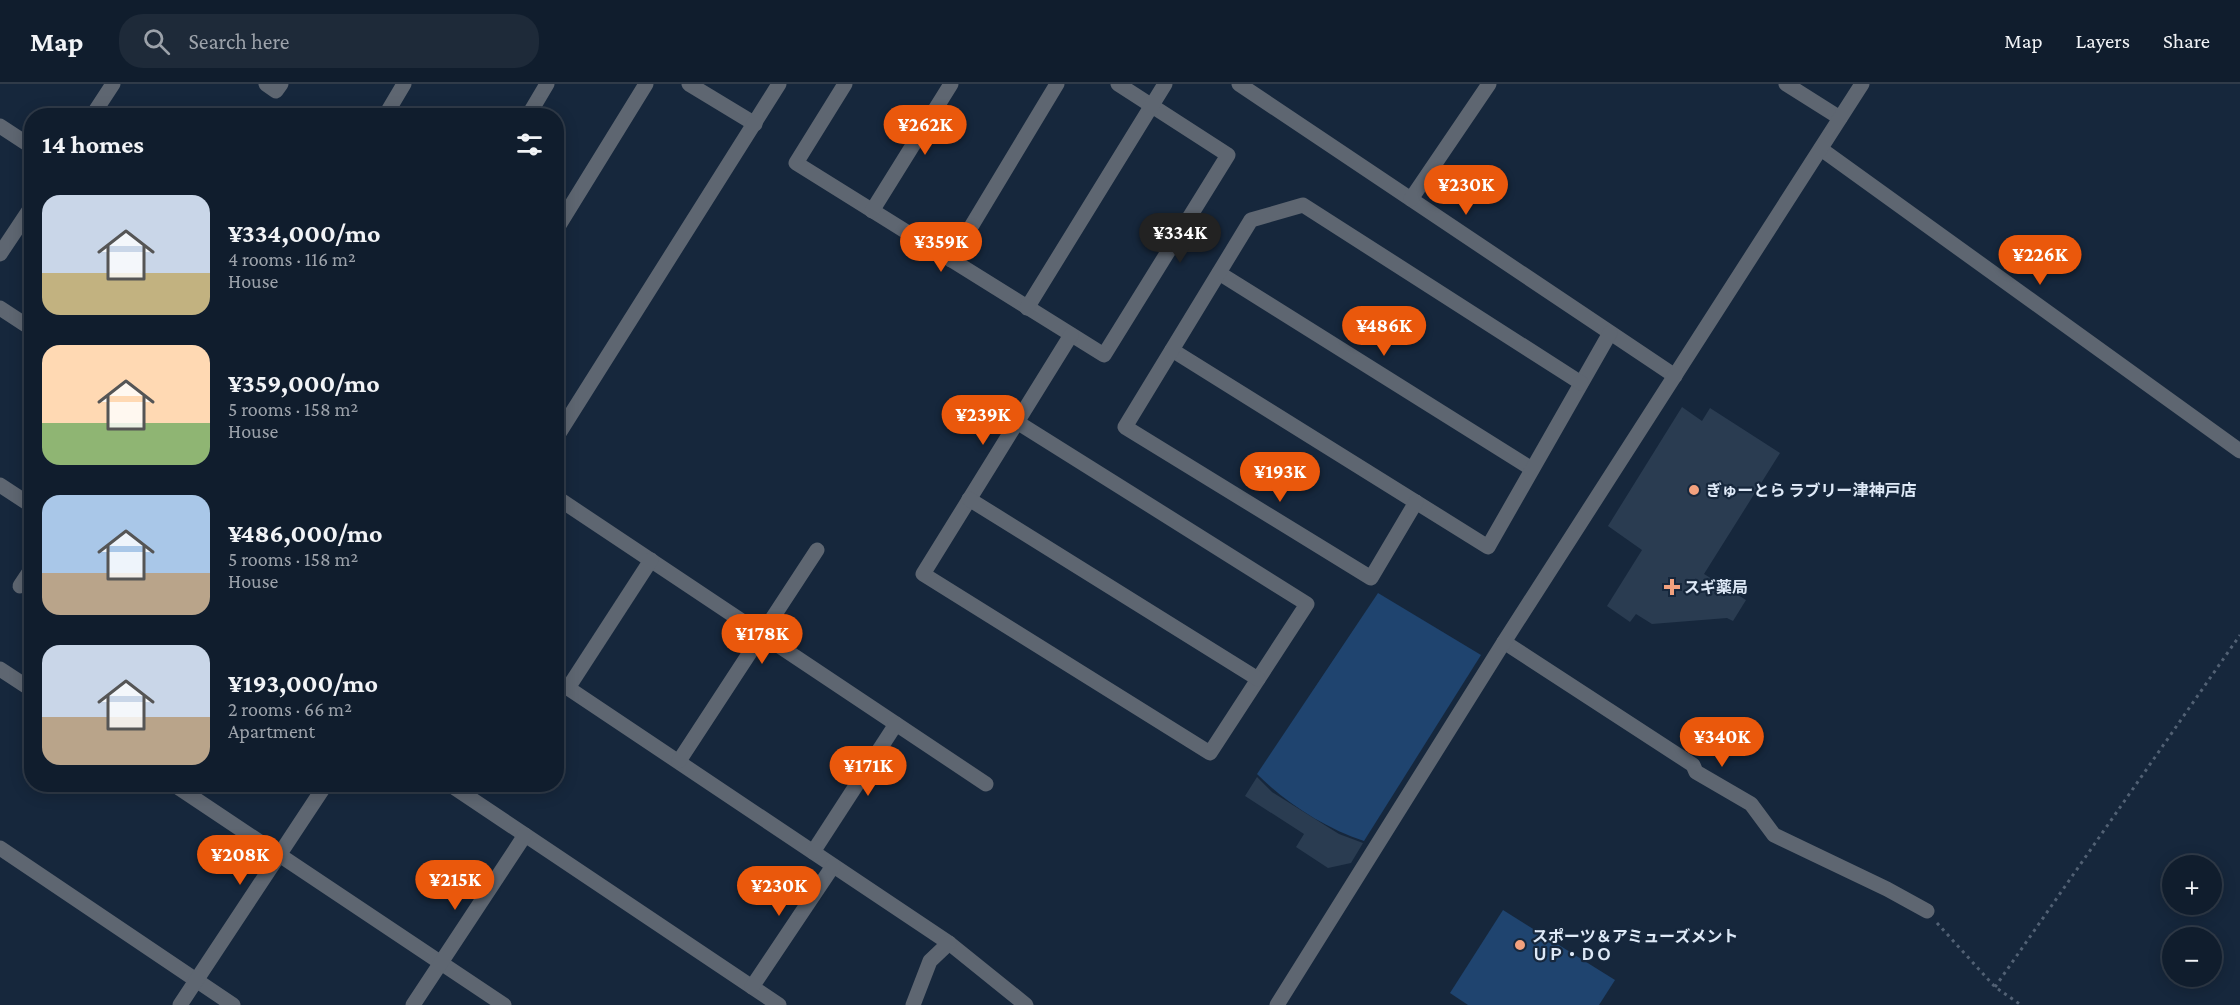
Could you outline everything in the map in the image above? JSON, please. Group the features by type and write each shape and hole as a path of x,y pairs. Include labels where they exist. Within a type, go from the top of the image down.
{"street":[{"path":"97,108 113,84"},
{"path":"266,84 276,91 281,84"},
{"path":"390,108 404,84"},
{"path":"533,108 547,84"},
{"path":"564,217 646,84"},
{"path":"689,84 754,124"},
{"path":"564,425 779,84"},
{"path":"845,84 796,164 1104,355 1228,155 1118,84"},
{"path":"872,211 951,84"},
{"path":"951,260 1057,84"},
{"path":"1028,308 1165,84"},
{"path":"1239,84 1675,376"},
{"path":"1411,199 1489,84"},
{"path":"1786,84 1840,118"},
{"path":"1277,1005 1504,642 1862,84"},
{"path":"0,126 24,142"},
{"path":"1821,148 2240,451"},
{"path":"1416,502 1371,578 1125,427 1251,220 1303,205 1581,383"},
{"path":"0,254 24,218"},
{"path":"1219,273 1532,469"},
{"path":"0,308 24,324"},
{"path":"1172,350 1488,547 1610,333"},
{"path":"1017,422 1307,604 1210,753 923,574 969,499 1071,335"},
{"path":"0,485 24,501"},
{"path":"969,499 1258,679"},
{"path":"564,502 986,784"},
{"path":"679,761 817,550"},
{"path":"564,681 651,560"},
{"path":"20,586 24,580"},
{"path":"1504,642 1693,765 1696,772 1751,804 1774,835 1887,889 1927,911"},
{"path":"0,669 24,685"},
{"path":"564,685 949,943 1026,1005"},
{"path":"813,852 896,724"},
{"path":"185,792 504,1005"},
{"path":"180,1005 321,792"},
{"path":"460,792 779,1005"},
{"path":"413,1005 525,835"},
{"path":"0,848 233,1005"},
{"path":"752,987 833,866"},
{"path":"913,1005 930,961 949,943"}],"path":[{"path":"1995,987 2240,635"},
{"path":"1927,911 1995,987 2021,1005"}],"shaded area":[{"path":"1378,593 1481,655 1364,841 1349,836 1307,814 1280,795 1257,774"},
{"name":"スポーツ＆アミューズメント ＵＰ・ＤＯ","path":"1503,910 1615,980 1599,1005 1468,1005 1450,993"}],"building":[{"name":"ぎゅーとら ラブリー津神戸店","path":"1682,407 1702,421 1710,408 1780,453 1704,574 1746,600 1733,621 1727,618 1652,624 1636,614 1630,622 1607,606 1642,550 1608,526"},
{"path":"1257,777 1272,792 1339,834 1363,843 1351,863 1328,868 1296,847 1304,834 1245,796"}],"place":[{"name":"ぎゅーとら ラブリー津神戸店","path":"1694,490"},
{"name":"スギ薬局","path":"1672,587"},
{"name":"スポーツ＆アミューズメント ＵＰ・ＤＯ","path":"1520,945"}]}
